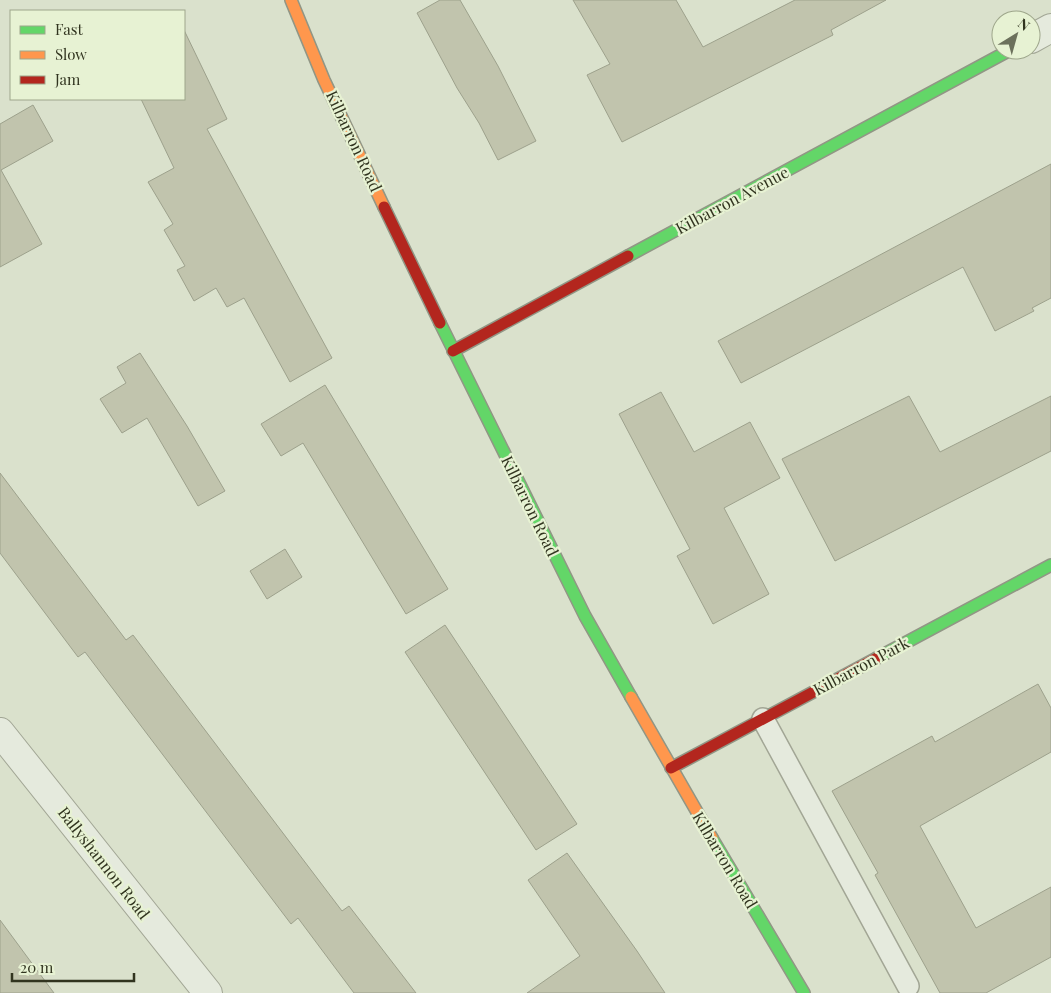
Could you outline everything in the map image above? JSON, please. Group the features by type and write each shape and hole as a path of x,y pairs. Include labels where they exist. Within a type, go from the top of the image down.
{"street":[{"name":"Kilbarron Road","path":"291,0 324,80 453,351 585,616 671,768 804,993"},
{"name":"Kilbarron Avenue","path":"453,351 991,60"},
{"name":"Kilbarron Park","path":"671,768 1051,565"},
{"name":"Ballyshannon Road","path":"0,732 208,993"}],"lane":[{"path":"763,719 908,986"}],"building":[{"path":"440,0 460,0 498,66 536,141 498,160 417,13"},
{"path":"573,0 676,0 703,47 795,0 886,0 831,30 833,35 622,142 587,75 610,64"},
{"path":"185,32 227,119 207,129 332,358 290,382 244,298 227,307 216,288 194,301 177,270 185,266 164,230 173,224 148,182 174,168 141,100 185,100"},
{"path":"33,105 53,141 1,170 42,244 0,267 0,124"},
{"path":"1051,164 1051,298 1032,308 1034,311 995,331 963,267 741,383 718,341"},
{"path":"140,353 187,426 225,491 198,506 147,418 122,433 100,399 126,383 117,367"},
{"path":"325,385 448,589 406,614 303,443 281,456 261,424"},
{"path":"661,392 694,452 750,422 780,478 724,508 769,594 713,624 677,556 690,549 619,414"},
{"path":"909,396 940,452 1051,396 1051,451 835,561 782,459"},
{"path":"0,473 126,640 133,635 342,911 349,906 416,993 354,993 298,918 291,924 85,652 78,657 0,553"},
{"path":"285,549 302,577 267,599 250,571"},
{"path":"445,625 577,824 536,850 405,652"},
{"path":"1038,684 1051,708 1051,752 920,826 976,928 1051,887 1051,957 986,993 940,993 875,875 878,873 832,791 932,736 935,742"},
{"path":"567,853 665,993 527,993 580,956 528,880"},
{"path":"0,920 28,958 54,993 0,993"}],"traffic: fast":[{"path":"628,256 991,60"},
{"path":"440,323 585,616 631,697"},
{"path":"877,658 1051,565"},
{"path":"712,838 804,993"}],"traffic: slow":[{"path":"291,0 324,80 384,207"},
{"path":"631,697 712,838"}],"traffic: jam":[{"path":"384,207 440,323"},
{"path":"453,351 628,256"},
{"path":"671,768 877,658"}]}
